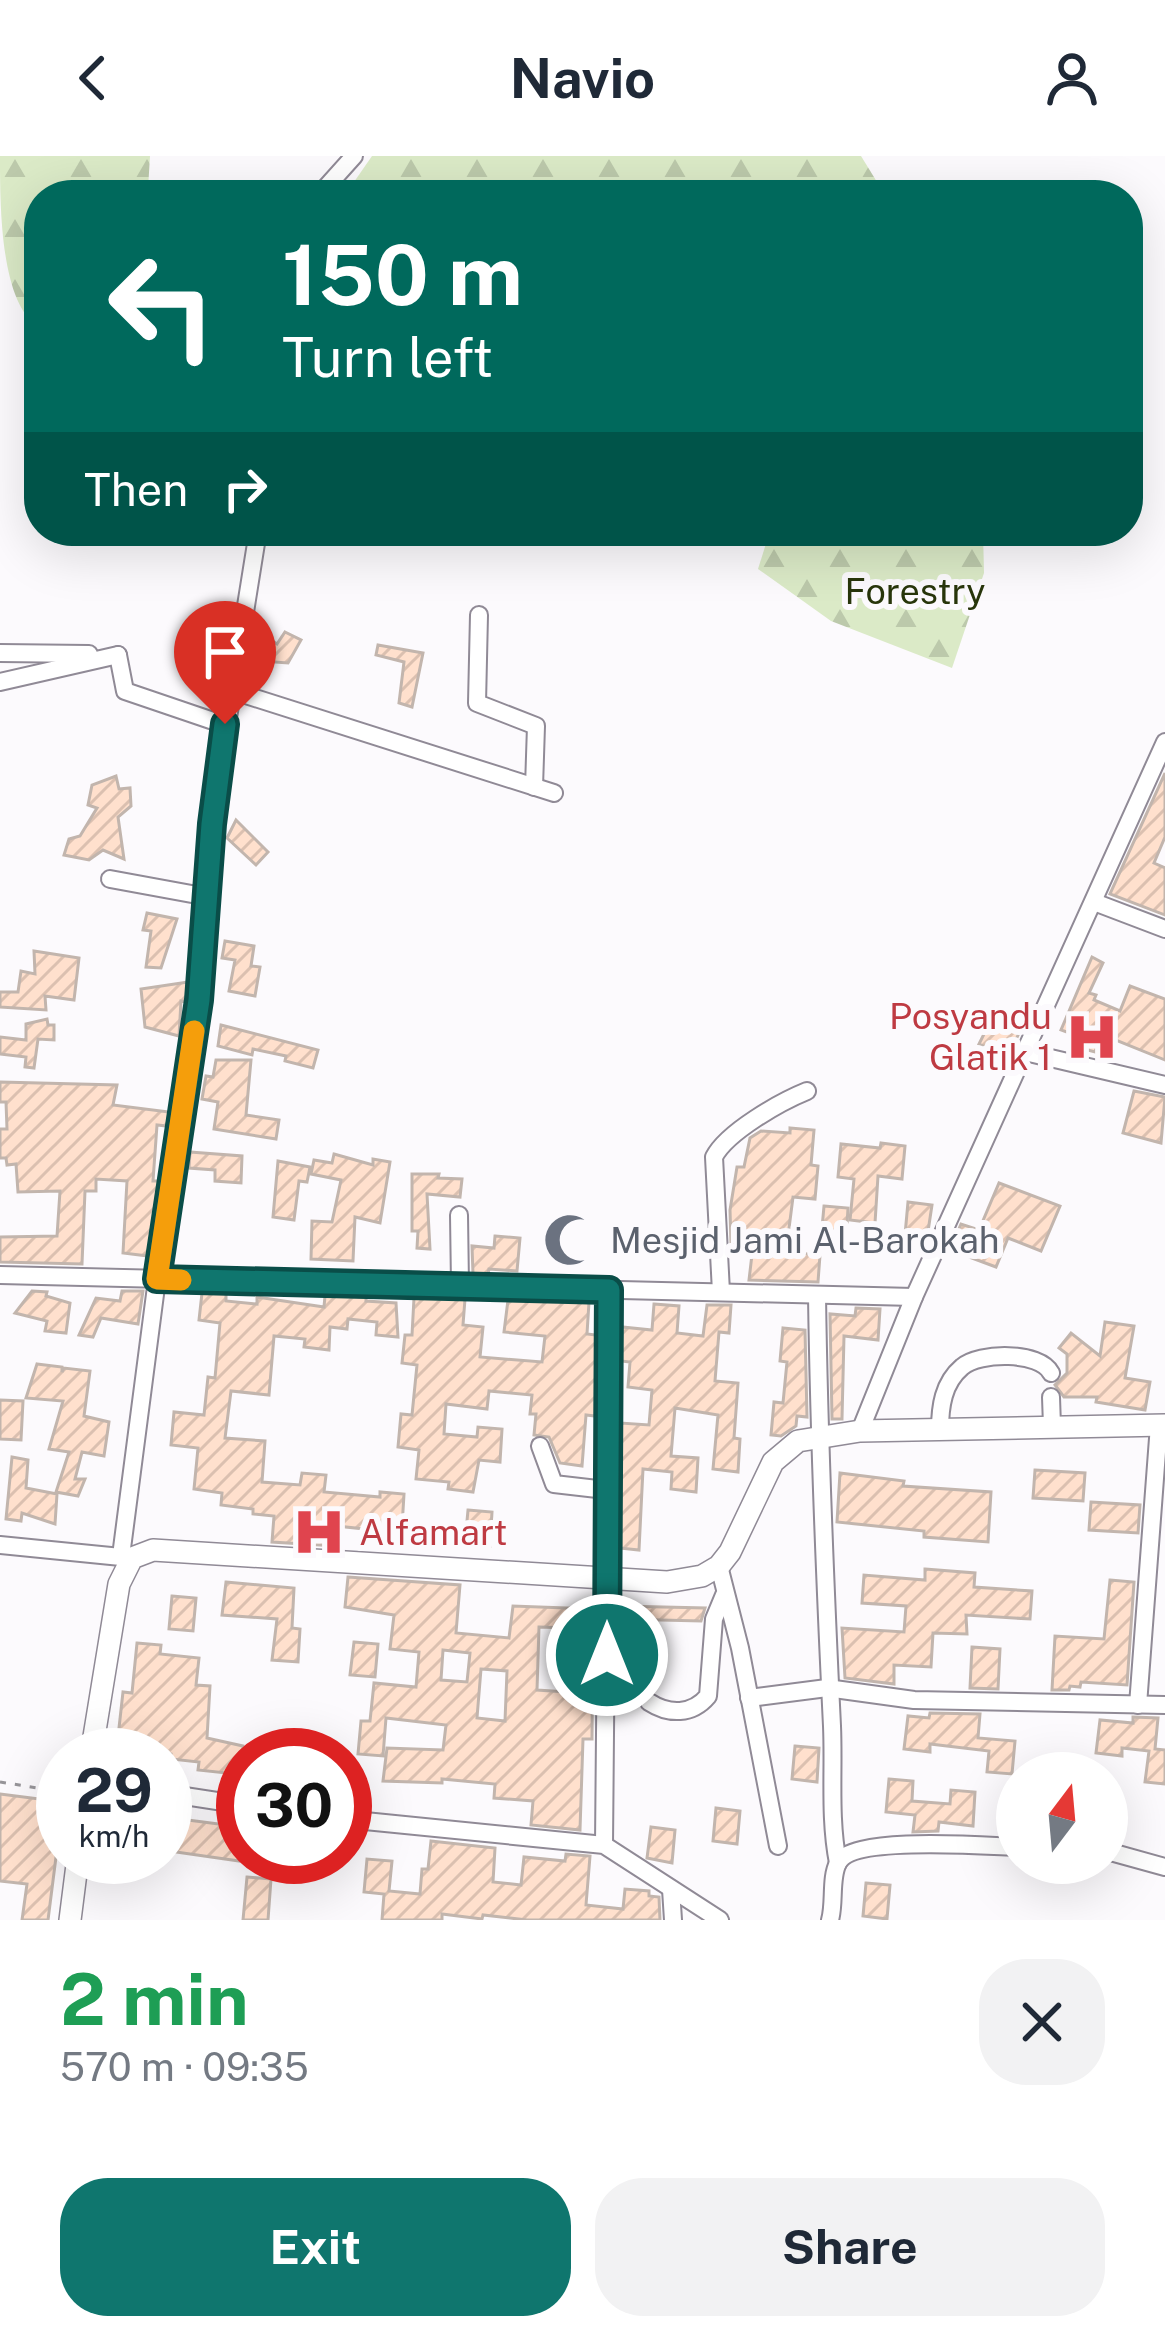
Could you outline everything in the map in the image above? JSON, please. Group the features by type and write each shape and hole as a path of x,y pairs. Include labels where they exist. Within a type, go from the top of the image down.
{"main road":[{"path":"95,1728 118,1584 132,1556 200,1550 667,1582 702,1576 718,1566 730,1552 773,1462 798,1441 860,1431 1162,1425"},
{"path":"70,1920 75,1884"}],"street":[{"path":"332,180 354,156"},
{"path":"0,1545 132,1556 157,1279 199,1000 212,824 255,546"},
{"path":"479,616 477,704 536,726 534,787"},
{"path":"0,653 118,655"},
{"path":"118,655 125,691 225,724"},
{"path":"0,682 118,655"},
{"path":"230,690 554,793"},
{"path":"860,1431 914,1297 1165,742"},
{"path":"1147,785 1165,797"},
{"path":"110,879 208,897"},
{"path":"1094,902 1165,928"},
{"path":"1025,1052 1165,1085"},
{"path":"722,1292 714,1157 718,1148 764,1114 807,1091"},
{"path":"459,1215 460,1286"},
{"path":"0,1275 914,1297"},
{"path":"604,1845 609,1290"},
{"path":"817,1295 827,1688 838,1863 830,1920"},
{"path":"940,1430 948,1384 966,1363 981,1357 1037,1358 1051,1373"},
{"path":"1051,1397 1052,1426"},
{"path":"1138,1705 1162,1425"},
{"path":"540,1447 554,1484 606,1490"},
{"path":"718,1566 740,1648 778,1846"},
{"path":"650,1702 683,1712 693,1710 708,1696 714,1619 724,1595"},
{"path":"748,1699 827,1688 914,1700 1165,1705"},
{"path":"372,1822 604,1845 720,1920"},
{"path":"838,1863 848,1853 880,1846 996,1847"},
{"path":"1128,1857 1165,1867"},
{"path":"670,1889 673,1920"}],"path":[{"path":"0,1782 36,1788"}],"green space":[{"path":"0,156 150,156 149,180 24,180 24,312 10,276 2,225"},
{"path":"372,156 861,156 876,180 355,180"},
{"name":"Forestry","path":"765,546 983,546 984,573 952,668 831,621 758,569"}],"building":[{"path":"285,632 301,640 288,663 260,661 271,640 277,644"},
{"path":"378,645 423,653 412,707 399,703 404,662 376,655"},
{"path":"1165,773 1165,837 1154,863 1165,868 1165,915 1110,894"},
{"path":"116,776 119,789 130,788 131,806 118,817 124,859 103,850 89,860 64,855 69,839 80,836 97,808 88,805 92,785"},
{"path":"236,820 268,852 256,865 227,838"},
{"path":"147,913 177,919 161,968 146,967 151,931 143,930"},
{"path":"225,941 254,946 251,966 260,967 255,996 229,991 235,960 222,958"},
{"path":"34,951 79,958 74,1000 45,996 46,1010 0,1007 0,992 18,992 21,971 35,974"},
{"path":"1092,957 1103,963 1089,993 1096,995 1094,1000 1120,1011 1130,986 1165,999 1165,1060 1101,1034 1095,1052 1080,1048 1083,1038 1061,1030"},
{"path":"188,982 186,1002 181,1001 179,1036 145,1027 141,989"},
{"path":"47,1019 48,1025 54,1025 54,1040 38,1039 34,1068 25,1067 26,1057 0,1054 0,1037 26,1040 26,1024"},
{"path":"991,1020 1019,1033 1008,1057 979,1044"},
{"path":"221,1025 318,1050 313,1068 285,1061 286,1056 253,1049 252,1055 218,1046"},
{"path":"216,1060 251,1060 246,1115 279,1120 276,1139 214,1129 218,1102 202,1099 206,1076 213,1077"},
{"path":"0,1082 117,1085 113,1105 169,1112 167,1126 157,1125 153,1181 159,1181 148,1256 123,1253 127,1181 96,1179 96,1191 85,1191 82,1264 0,1262 0,1237 57,1236 60,1191 18,1192 16,1164 7,1165 6,1158 0,1158 0,1129 7,1129"},
{"path":"1134,1091 1165,1097 1161,1143 1123,1133"},
{"path":"790,1128 814,1130 811,1165 818,1166 815,1199 793,1197 786,1252 820,1255 818,1282 749,1280 753,1246 731,1244 730,1210 737,1167 744,1167 750,1138 761,1131 790,1133"},
{"path":"881,1143 905,1146 902,1179 878,1176 875,1223 850,1220 854,1179 838,1177 841,1144 880,1148"},
{"path":"190,1152 242,1156 241,1183 215,1181 215,1170 189,1168"},
{"path":"334,1154 373,1165 373,1159 390,1162 380,1223 355,1217 353,1261 311,1259 312,1221 332,1222 341,1180 311,1174 314,1160 332,1163"},
{"path":"278,1161 310,1167 307,1182 299,1181 294,1220 273,1217"},
{"path":"412,1174 462,1179 460,1197 427,1194 430,1249 417,1248 418,1231 412,1231"},
{"path":"999,1183 1060,1206 1041,1251 1008,1238 996,1267 950,1250 961,1224 979,1230"},
{"path":"908,1202 932,1205 927,1238 905,1235"},
{"path":"824,1206 848,1208 846,1242 821,1239"},
{"path":"495,1236 520,1238 517,1271 489,1269 488,1274 473,1274 472,1246 494,1248"},
{"path":"32,1291 70,1303 66,1333 45,1331 47,1321 15,1313"},
{"path":"122,1291 143,1291 138,1324 101,1318 93,1337 79,1335 96,1298 120,1301"},
{"path":"202,1293 226,1293 226,1301 257,1304 257,1297 324,1307 325,1296 396,1303 398,1337 376,1335 377,1322 348,1319 347,1329 330,1327 329,1350 304,1347 305,1339 274,1336 269,1395 231,1391 225,1438 265,1441 262,1482 300,1485 302,1473 326,1475 324,1492 404,1494 402,1527 336,1526 335,1546 272,1542 274,1516 221,1505 222,1493 194,1489 198,1448 171,1445 174,1412 204,1415 208,1377 215,1378 220,1323 199,1320"},
{"path":"414,1298 465,1299 463,1325 483,1327 480,1357 542,1362 545,1336 504,1332 508,1300 589,1302 587,1334 596,1335 595,1416 586,1415 582,1466 560,1463 549,1437 534,1435 532,1395 489,1391 487,1409 446,1404 444,1434 477,1437 478,1427 502,1429 500,1462 479,1460 473,1492 448,1489 449,1482 416,1479 419,1450 398,1447 401,1414 412,1415 417,1365 402,1363 405,1335 412,1335"},
{"path":"654,1304 679,1306 677,1333 703,1336 707,1305 731,1305 729,1333 719,1332 715,1381 738,1383 734,1438 740,1439 738,1472 713,1469 718,1415 675,1408 671,1456 698,1458 696,1492 671,1489 672,1472 643,1469 639,1550 619,1548 621,1423 649,1425 652,1390 628,1387 630,1362 621,1361 622,1327 652,1330"},
{"path":"856,1308 880,1309 878,1340 844,1336 842,1419 832,1419 830,1314 855,1316"},
{"path":"1105,1322 1134,1326 1125,1378 1150,1382 1145,1410 1096,1402 1097,1397 1064,1397 1055,1385 1067,1373 1067,1354 1059,1348 1071,1333 1100,1356"},
{"path":"783,1328 805,1330 807,1417 797,1416 796,1426 781,1436 771,1435 774,1402 783,1403 787,1362 780,1361"},
{"path":"37,1364 62,1367 62,1372 64,1368 90,1371 84,1416 109,1422 104,1456 82,1452 75,1479 85,1479 78,1496 56,1492 69,1452 49,1449 63,1401 26,1398"},
{"path":"0,1400 23,1401 21,1440 0,1439"},
{"path":"12,1457 28,1460 26,1488 57,1494 55,1524 22,1513 21,1521 6,1519"},
{"path":"1035,1470 1085,1473 1083,1501 1033,1498"},
{"path":"840,1473 904,1481 903,1486 991,1492 988,1542 837,1522"},
{"path":"1091,1502 1140,1505 1138,1533 1089,1530"},
{"path":"468,1510 492,1512 490,1546 465,1543"},
{"path":"925,1569 975,1573 974,1587 1032,1591 1030,1619 966,1615 967,1634 933,1633 931,1667 894,1665 894,1684 845,1678 842,1628 904,1632 906,1606 862,1603 864,1575 925,1580"},
{"path":"348,1577 460,1585 456,1633 509,1638 513,1606 593,1609 592,1739 583,1739 580,1830 531,1825 533,1801 494,1798 495,1784 383,1781 387,1748 443,1750 446,1725 386,1718 383,1756 372,1755 372,1728 360,1728 361,1721 370,1721 374,1683 416,1687 419,1652 390,1649 394,1615 345,1607","holes":["539,1627 570,1628 567,1692 537,1690","443,1650 470,1653 467,1682 441,1680","481,1669 507,1671 505,1721 477,1718"]},
{"path":"1110,1580 1134,1582 1127,1685 1081,1682 1080,1687 1052,1690 1055,1636 1104,1639"},
{"path":"226,1582 294,1588 292,1628 300,1629 298,1662 272,1660 277,1619 222,1615"},
{"path":"172,1596 196,1598 193,1631 169,1629"},
{"path":"620,1606 705,1608 701,1621 620,1619"},
{"path":"354,1642 378,1644 375,1677 350,1675"},
{"path":"137,1643 161,1645 160,1654 199,1658 196,1685 210,1686 207,1738 216,1740 216,1772 198,1770 199,1762 192,1761 192,1728 119,1728 123,1692 132,1693"},
{"path":"972,1647 1000,1649 998,1689 970,1688"},
{"path":"930,1713 980,1714 978,1738 1015,1741 1014,1752 996,1752 996,1773 987,1772 989,1751 930,1744 930,1752 904,1749 908,1716 929,1718"},
{"path":"1133,1717 1158,1718 1155,1749 1165,1750 1165,1784 1145,1782 1149,1751 1096,1752 1100,1720 1133,1723"},
{"path":"795,1746 819,1748 817,1782 792,1779"},
{"path":"889,1779 913,1781 912,1801 950,1804 951,1790 975,1792 973,1826 939,1822 938,1831 913,1832 915,1815 886,1812"},
{"path":"0,1794 36,1799 36,1884 53,1884 48,1920 22,1920 27,1884 0,1881"},
{"path":"716,1808 740,1811 737,1844 713,1841"},
{"path":"192,1821 216,1824 216,1858 192,1854"},
{"path":"651,1827 675,1830 672,1863 647,1858"},
{"path":"431,1841 495,1848 493,1882 521,1885 524,1857 565,1861 566,1854 590,1856 586,1905 623,1909 625,1889 649,1891 649,1896 659,1897 660,1920 527,1920 483,1915 482,1919 442,1914 442,1920 382,1920 384,1894 364,1892 365,1884 372,1884 372,1859 392,1861 389,1891 420,1894 422,1869 428,1869"},
{"path":"866,1883 890,1885 887,1919 863,1916"},
{"path":"246,1884 271,1884 268,1920 243,1920"}],"slow traffic":[{"path":"181,1280 157,1279 194,1031"}],"place":[{"name":"Posyandu Glatik 1","path":"1092,1037"},
{"name":"Mesjid Jami Al-Barokah","path":"570,1240"},
{"name":"Alfamart","path":"319,1532"}],"route":[{"path":"225,724 199,1000 157,1279 609,1290 607,1655"}]}
